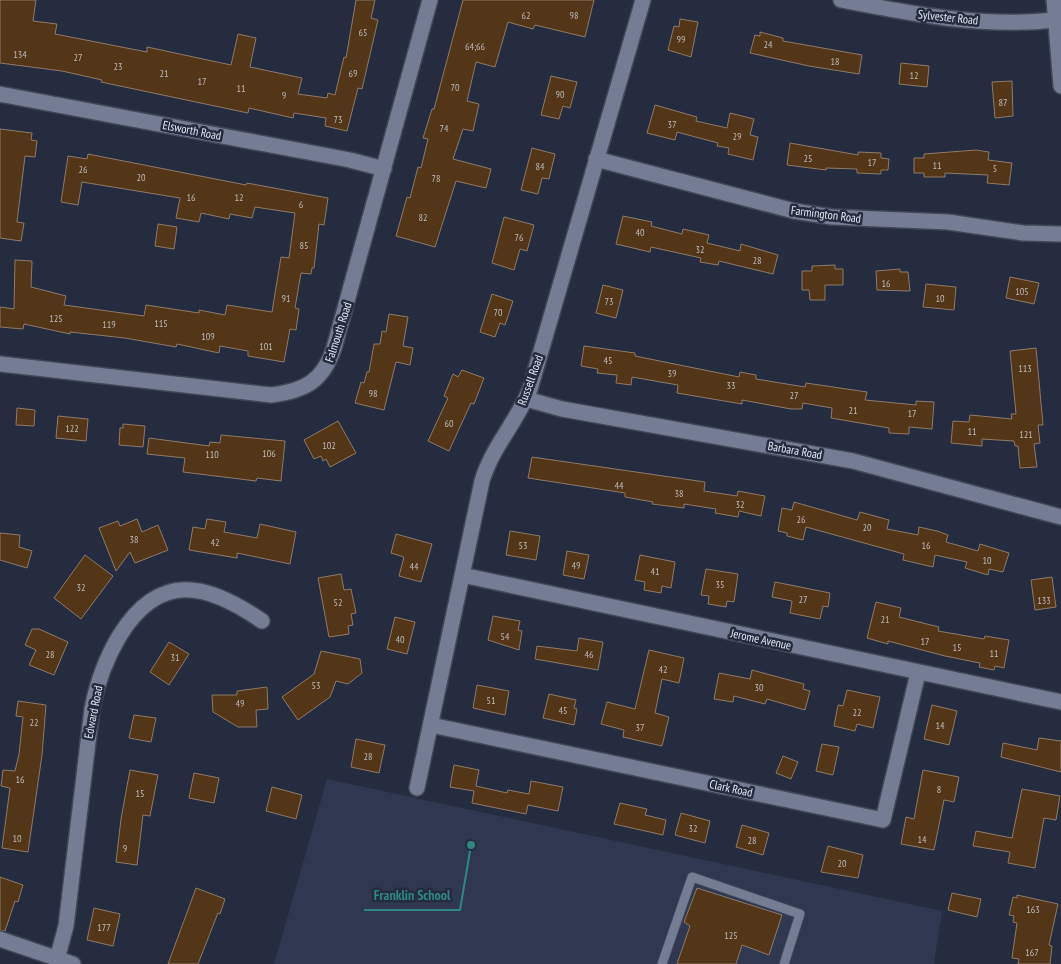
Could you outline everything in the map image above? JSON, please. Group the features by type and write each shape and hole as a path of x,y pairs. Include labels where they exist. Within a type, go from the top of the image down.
{"street":[{"name":"Falmouth Road","path":"0,364 258,394 284,394 307,386 324,370 330,360 430,0"},
{"name":"Russell Road","path":"417,788 485,472 496,446 526,399 643,0"},
{"name":"Sylvester Road","path":"841,0 943,18 1012,22 1055,20"},
{"path":"1054,0 1061,86"},
{"name":"Elsworth Road","path":"0,94 350,160 384,169"},
{"name":"Farmington Road","path":"596,159 794,211 832,217 948,222 1023,233 1061,234"},
{"name":"Barbara Road","path":"526,399 562,409 853,461 1061,517"},
{"name":"Jerome Avenue","path":"462,574 918,673 1061,702"},
{"name":"Edward Road","path":"57,959 66,926 92,709 101,675 116,642 143,604 164,593 175,590 217,595 262,621"},
{"name":"Clark Road","path":"431,725 883,820 918,673"},
{"path":"0,939 73,964"}],"lane":[{"path":"662,964 692,877 800,914 784,964"}],"shaded area":[{"path":"327,779 942,911 934,964 274,964"}],"building":[{"path":"0,0 36,0 33,21 57,24 55,34 147,52 147,47 231,65 238,34 256,38 250,67 302,78 298,94 327,98 328,93 335,95 344,57 346,58 356,0 375,0 371,18 378,20 362,89 358,88 347,131 325,126 326,118 294,113 293,118 249,108 248,113 101,82 102,80 62,71 0,63"},
{"path":"463,0 594,0 585,37 535,25 533,29 508,22 495,67 476,62 467,101 479,104 473,131 463,129 453,159 491,169 486,188 456,181 435,247 396,236 407,197 410,198 418,167 421,168 428,139 423,138 432,109 434,109"},
{"path":"680,19 698,22 691,57 668,50 674,26 679,27"},
{"path":"760,32 783,38 783,41 862,55 859,74 809,66 750,53 755,35 760,36"},
{"path":"901,63 929,66 927,87 899,84"},
{"path":"551,76 577,82 570,108 563,106 559,119 541,115"},
{"path":"1012,81 1013,116 995,118 992,82"},
{"path":"655,105 697,117 696,121 727,128 730,113 754,119 750,135 758,137 753,160 728,154 729,148 717,146 718,143 677,132 675,140 647,133"},
{"path":"0,129 32,133 31,140 37,141 35,157 25,156 17,222 24,223 21,241 0,238"},
{"path":"790,143 858,155 858,152 881,153 881,158 889,159 888,170 881,170 881,174 857,173 857,169 826,168 826,170 787,165"},
{"path":"532,148 555,154 549,179 542,178 538,194 521,190"},
{"path":"976,150 989,152 988,160 1012,163 1009,185 987,183 988,175 945,173 945,177 924,177 924,173 914,173 914,158 924,158 924,154"},
{"path":"88,154 246,185 247,183 328,198 324,225 319,224 314,268 312,268 311,274 301,273 295,308 299,309 296,330 290,329 284,362 248,356 248,351 220,346 219,353 177,344 176,347 125,338 70,332 70,334 24,324 23,329 0,327 0,307 14,309 15,260 32,261 31,287 66,296 64,305 144,316 146,305 199,313 199,310 225,315 227,305 272,312 281,257 289,258 295,213 255,207 252,218 230,214 229,219 201,213 199,222 176,218 180,198 82,182 78,205 61,202 68,156 87,159"},
{"path":"623,216 652,222 651,226 682,234 683,229 709,235 707,243 740,251 741,244 778,255 773,274 719,261 718,265 700,262 701,258 651,247 650,252 616,244"},
{"path":"504,217 534,225 527,251 520,249 514,270 492,263"},
{"path":"158,224 177,227 174,249 155,246"},
{"path":"835,265 835,269 843,269 843,285 825,285 825,300 810,300 809,290 802,290 802,271 812,271 812,266"},
{"path":"900,269 900,272 908,272 910,291 877,290 876,271"},
{"path":"1010,277 1039,283 1034,304 1006,298"},
{"path":"926,284 956,287 954,310 923,307"},
{"path":"603,285 623,290 616,318 596,313"},
{"path":"492,294 513,301 505,325 500,323 495,337 480,332"},
{"path":"389,314 408,317 403,346 413,348 410,365 396,362 384,410 355,403 361,382 364,383 367,372 369,372 374,344 380,344 382,331 386,332"},
{"path":"584,346 635,353 635,356 739,377 740,372 756,375 756,379 805,387 806,383 867,392 865,400 916,405 916,401 934,402 932,429 909,427 909,434 889,433 889,428 831,418 832,408 803,403 802,409 791,409 742,400 742,404 677,393 678,385 632,377 631,385 616,383 617,375 597,373 598,369 581,366"},
{"path":"1036,348 1043,425 1038,425 1040,443 1034,444 1037,467 1020,468 1018,446 1015,446 1014,441 982,439 982,446 951,443 953,421 969,422 970,415 1012,419 1011,414 1016,414 1010,351"},
{"path":"462,370 484,378 474,404 471,403 449,451 428,441 448,398 444,396 453,374 458,377"},
{"path":"17,408 35,410 34,426 16,425"},
{"path":"58,416 88,419 86,441 56,438"},
{"path":"338,421 356,453 330,467 326,459 323,461 321,456 314,459 304,440"},
{"path":"123,424 145,426 143,447 119,445 120,428 123,428"},
{"path":"221,435 285,441 281,481 257,478 256,481 183,472 185,458 147,454 149,438 209,446 210,442 220,443"},
{"path":"532,457 705,482 704,491 737,496 738,491 765,496 761,516 739,511 738,517 715,513 716,509 684,504 684,508 652,504 653,502 625,497 625,493 528,478"},
{"path":"794,502 857,520 860,512 889,520 887,529 918,535 919,527 948,535 946,542 978,551 980,544 1009,553 1003,572 989,569 988,575 965,568 967,562 935,555 933,567 903,560 904,554 806,527 803,540 787,536 787,533 778,531 782,508 792,510"},
{"path":"137,519 142,532 158,525 168,550 135,563 130,552 116,571 99,528 118,521 120,526"},
{"path":"207,519 226,522 224,532 257,538 260,524 296,532 290,564 237,553 237,558 189,550 193,527 205,529"},
{"path":"510,531 540,536 536,560 506,555"},
{"path":"0,533 20,535 19,547 32,551 27,568 0,560"},
{"path":"396,534 432,544 421,582 399,576 404,557 391,553"},
{"path":"567,551 589,555 584,579 563,575"},
{"path":"85,555 113,576 81,619 54,598"},
{"path":"640,555 675,562 671,588 662,586 661,593 644,590 645,582 635,580"},
{"path":"706,569 738,574 734,602 727,601 726,607 708,604 709,596 701,595"},
{"path":"341,574 344,590 351,589 356,613 351,614 353,625 348,626 349,634 329,637 318,578"},
{"path":"1052,577 1056,607 1035,610 1031,580"},
{"path":"775,582 830,593 828,607 823,606 820,619 790,613 792,601 772,597"},
{"path":"876,602 901,608 899,617 939,627 938,631 984,639 985,636 1009,640 1004,668 995,666 994,670 979,667 980,663 888,641 888,644 867,638"},
{"path":"493,616 520,621 518,630 522,631 519,650 488,640"},
{"path":"395,617 415,622 407,654 387,649"},
{"path":"32,629 39,629 68,642 54,675 29,665 36,650 25,645"},
{"path":"579,638 603,642 598,670 535,659 537,646 577,651"},
{"path":"169,642 189,654 169,685 150,672"},
{"path":"649,650 684,658 679,683 662,679 655,713 669,717 662,746 623,737 624,730 601,724 607,702 635,709"},
{"path":"321,651 360,659 362,673 348,684 336,681 330,697 298,720 282,697 314,674"},
{"path":"752,670 804,684 803,689 810,691 805,710 767,699 765,704 734,696 733,702 714,699 719,673 750,679"},
{"path":"477,685 509,691 505,715 473,708"},
{"path":"267,687 268,709 256,710 257,727 238,727 213,712 212,695 237,695 237,691"},
{"path":"847,690 880,697 873,728 857,724 855,731 834,726 838,705 843,706"},
{"path":"549,694 576,700 574,708 577,709 574,725 543,718"},
{"path":"18,701 46,705 42,755 28,852 2,848 10,788 1,786 3,770 15,771 19,754 23,717 16,716"},
{"path":"932,705 957,711 949,745 924,739"},
{"path":"134,715 156,718 151,742 129,738"},
{"path":"1039,738 1061,741 1061,772 1001,757 1003,743 1037,750"},
{"path":"356,739 385,745 379,773 351,767"},
{"path":"822,744 839,747 833,775 816,771"},
{"path":"783,756 798,762 791,779 776,773"},
{"path":"454,765 479,770 476,786 507,793 508,790 529,794 531,781 563,787 558,811 528,805 526,814 472,803 474,791 450,787"},
{"path":"130,770 158,775 150,816 143,815 137,865 116,862 121,819"},
{"path":"923,770 959,777 954,802 944,800 934,850 901,844 906,817 914,819"},
{"path":"194,773 219,778 214,803 189,798"},
{"path":"272,787 302,795 296,819 266,811"},
{"path":"1022,789 1060,796 1056,820 1044,818 1035,868 1008,863 1010,852 973,846 976,831 1012,838"},
{"path":"620,803 647,809 645,815 666,820 663,835 614,824"},
{"path":"681,813 710,821 705,843 675,835"},
{"path":"742,825 769,833 763,855 736,847"},
{"path":"828,846 863,855 858,878 821,872"},
{"path":"0,877 23,885 18,902 15,901 5,931 0,930"},
{"path":"196,888 225,899 220,914 218,913 198,964 168,964"},
{"path":"697,888 782,915 769,955 742,945 736,964 677,964 690,926 684,922"},
{"path":"952,893 981,899 977,917 948,910"},
{"path":"1017,895 1058,904 1049,945 1052,946 1050,964 1018,964 1019,959 1012,958 1017,923 1013,922 1014,916 1009,915 1013,897 1017,898"},
{"path":"94,908 120,914 113,946 87,940"}],"place":[{"name":"Franklin School","path":"471,845"}]}
